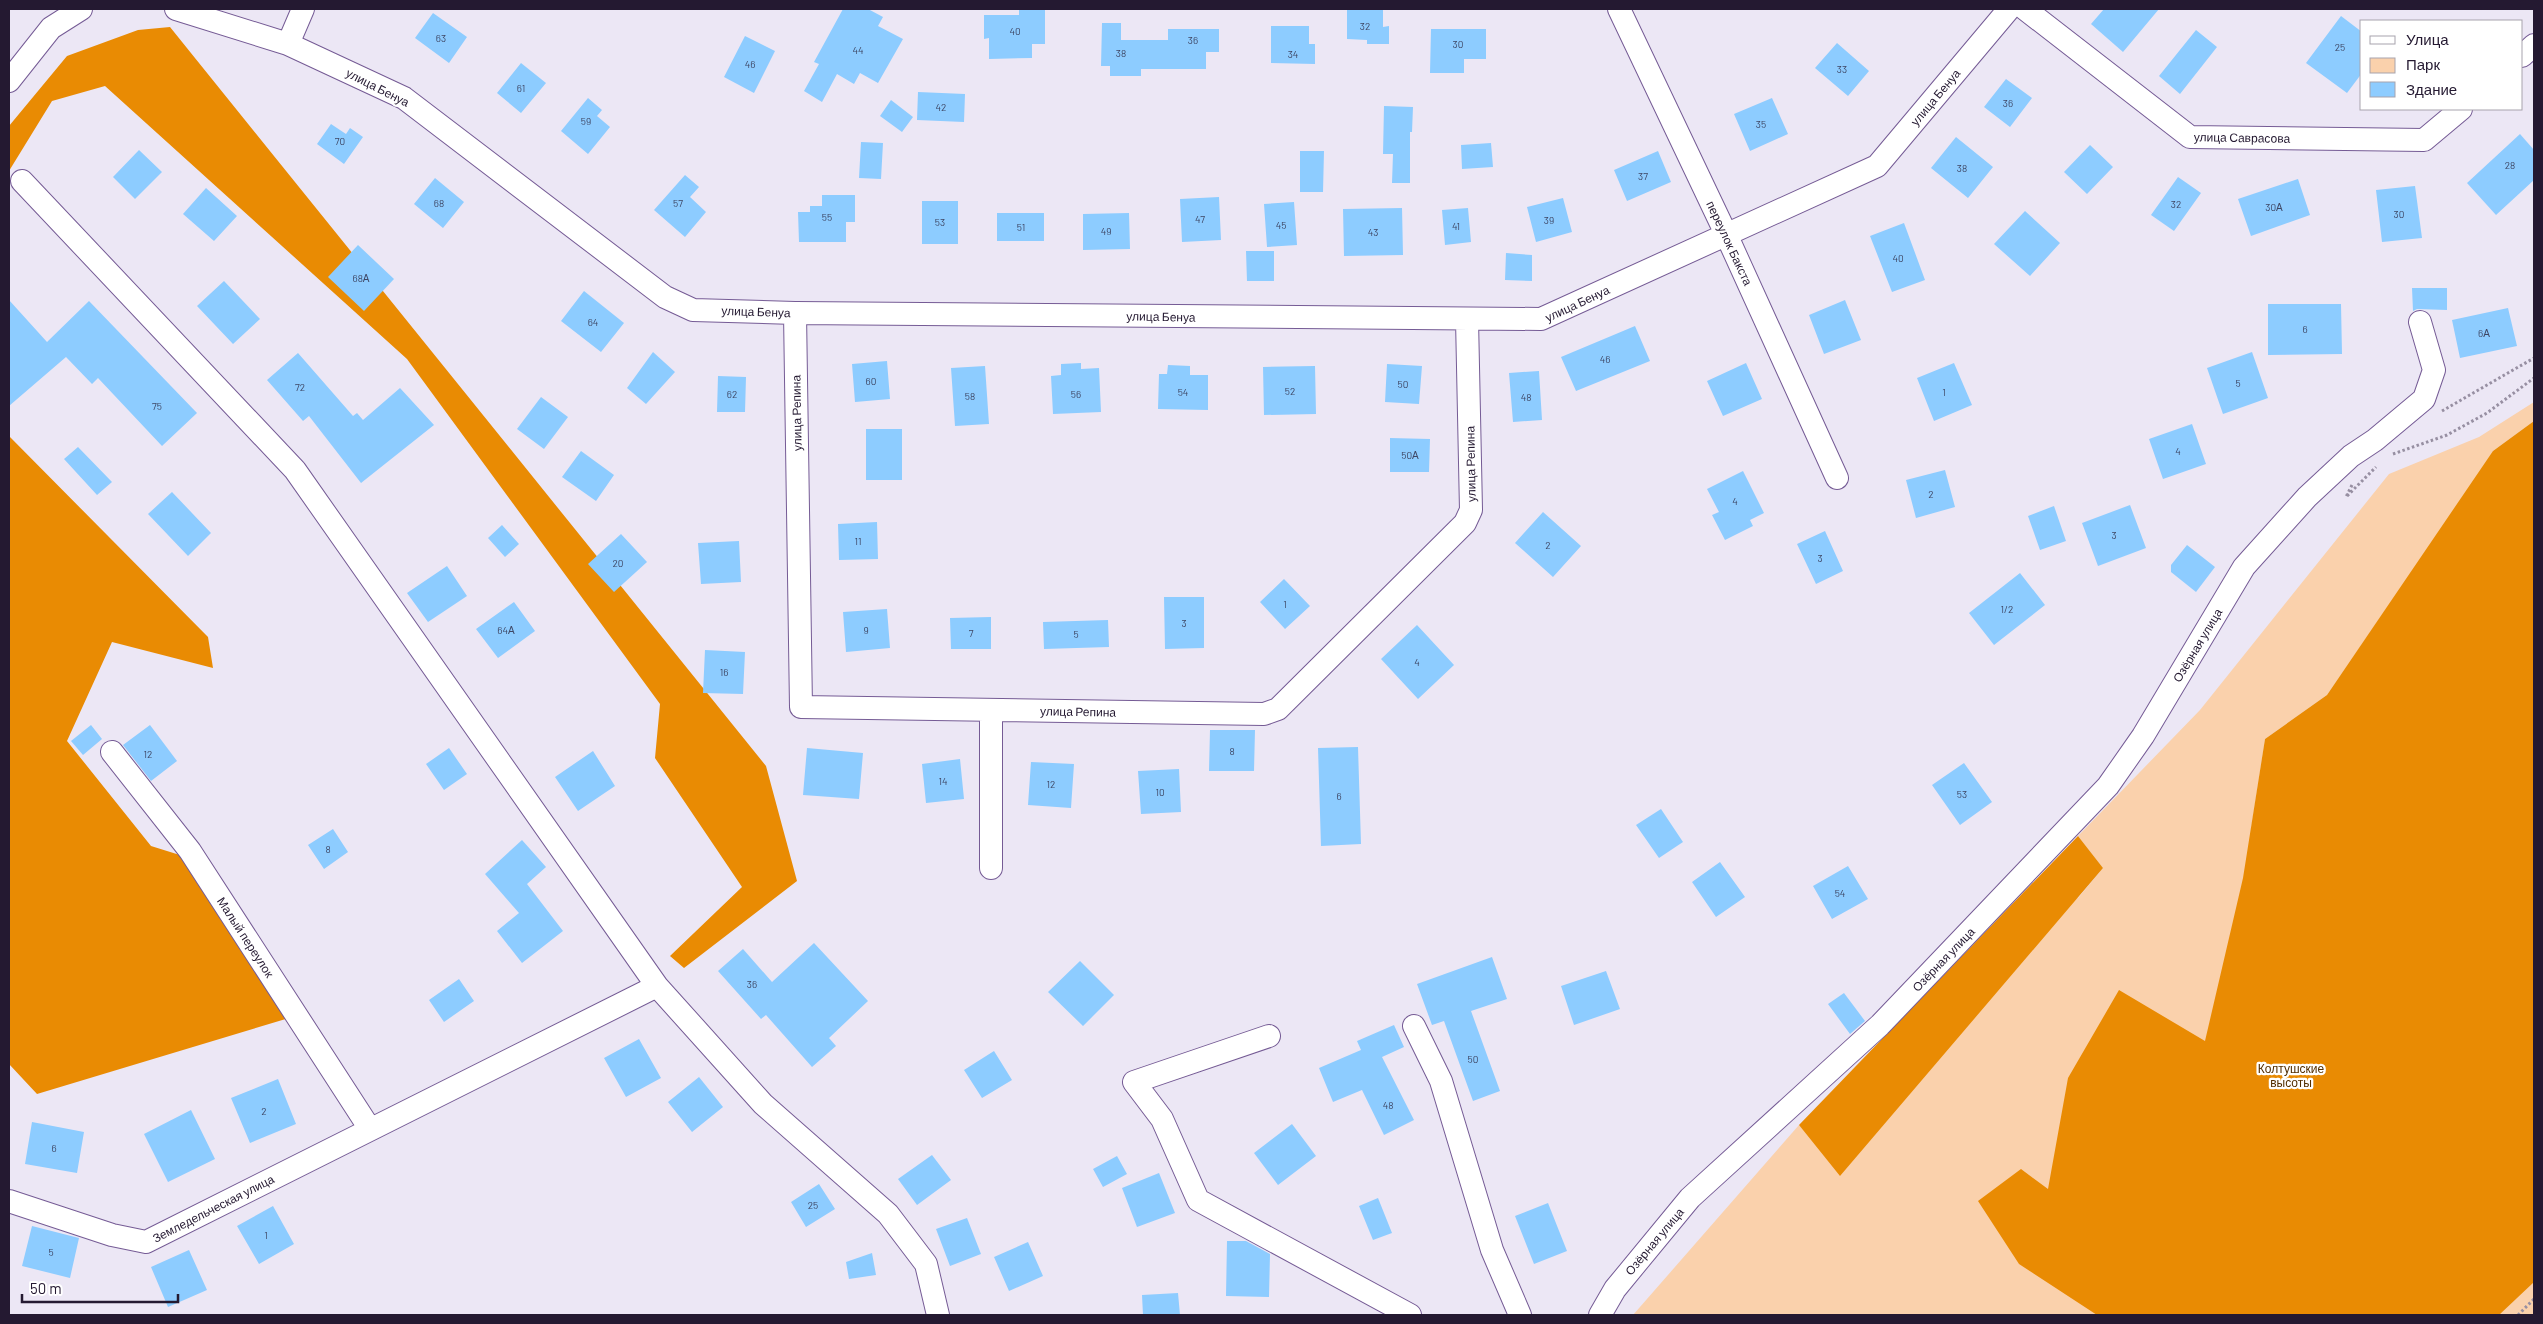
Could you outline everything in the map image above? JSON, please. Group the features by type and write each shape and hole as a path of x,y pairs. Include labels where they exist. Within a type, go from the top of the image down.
{"street":[{"path":"9,82 51,28 80,9"},
{"name":"улица Бенуа","path":"176,9 288,44 404,98 665,296 693,310 795,313 1541,320 1877,166 2009,9"},
{"path":"288,44 303,9"},
{"name":"переулок Бакста","path":"1619,9 1726,234 1837,478"},
{"name":"улица Саврасова","path":"2026,9 2190,137 2424,140 2460,110"},
{"path":"2523,55 2534,45"},
{"path":"22,181 295,470 657,986 764,1104 888,1214 926,1264 938,1315"},
{"name":"улица Репина","path":"795,313 801,707 1264,714 1278,709 1465,523 1471,510 1467,319"},
{"name":"Озёрная улица","path":"1600,1315 1615,1289 1690,1198 1880,1026 2108,786 2144,736 2244,567 2307,496 2351,456 2381,448 2424,399 2434,370 2420,322"},
{"path":"991,710 991,868"},
{"name":"Малый переулок","path":"112,752 190,851 370,1129"},
{"name":"Земледельческая улица","path":"9,1201 112,1235 146,1242 657,986"},
{"path":"1414,1026 1441,1081 1492,1250 1520,1315"},
{"path":"1269,1036 1134,1082 1162,1119 1198,1200 1410,1315"}],"path":[{"path":"2381,448 2455,431 2487,413 2534,378"},
{"path":"2355,480 2346,497 2379,464"},
{"path":"2518,1315 2534,1299"}],"green space":[{"path":"170,27 766,766 797,881 684,968 670,956 742,887 655,758 660,704 407,359 105,86 52,101 9,171 9,126 67,56 138,30"},
{"name":"Колтушские высоты","path":"2534,402 2534,421 2493,451 2534,438 2534,1315 1633,1315 1799,1125 1803,1129 2033,906 2078,898 2103,868 2078,836 2200,710 2389,474 2479,437","holes":["2395,596 2251,829 2265,739 2327,695"]},
{"name":"Колтушские высоты","path":"2534,421 2534,1282 2499,1315 2097,1315 2019,1264 1978,1201 2021,1169 2048,1189 2068,1078 2119,990 2205,1041 2243,878 2265,739 2327,695 2493,451"},
{"path":"9,436 208,637 213,668 112,642 67,741 151,846 183,856 289,1018 37,1094 9,1064"},
{"path":"2078,836 2103,868 1840,1176 1799,1125"}],"building":[{"path":"843,9 868,9 883,17 878,26 903,39 878,83 860,73 854,84 837,74 822,102 804,91 819,64 814,62"},
{"path":"1045,9 1045,44 1032,44 1032,58 989,59 989,38 984,39 984,15 1019,15 1019,10"},
{"path":"1347,9 1383,9 1383,27 1389,26 1389,44 1367,44 1367,40 1347,39"},
{"path":"2104,9 2159,9 2123,52 2091,24"},
{"path":"433,13 467,37 449,63 415,38"},
{"path":"2341,16 2360,30 2360,76 2347,93 2306,63"},
{"path":"1102,23 1121,23 1121,40 1168,40 1168,29 1219,29 1219,52 1206,52 1206,69 1141,69 1141,76 1110,76 1110,66 1101,66"},
{"path":"1271,26 1309,26 1309,44 1315,44 1315,64 1271,63"},
{"path":"1431,29 1486,29 1486,59 1464,59 1464,73 1430,73"},
{"path":"2196,30 2217,47 2180,94 2159,76"},
{"path":"745,36 775,51 754,93 724,77"},
{"path":"1837,43 1869,71 1848,96 1815,68"},
{"path":"521,63 546,83 521,113 497,93"},
{"path":"2006,79 2032,98 2010,127 1984,107"},
{"path":"918,92 965,94 964,122 917,120"},
{"path":"588,98 602,110 597,116 610,127 588,154 561,131"},
{"path":"1772,98 1788,134 1750,151 1734,114"},
{"path":"891,100 913,117 902,132 880,116"},
{"path":"1384,106 1413,107 1412,132 1410,132 1410,183 1392,183 1393,154 1383,154"},
{"path":"331,124 346,134 350,128 363,137 344,164 317,144"},
{"path":"2520,134 2534,150 2534,180 2496,215 2467,183"},
{"path":"1956,137 1993,167 1968,198 1931,168"},
{"path":"861,142 883,143 881,179 859,178"},
{"path":"1491,143 1493,167 1462,169 1461,145"},
{"path":"2090,145 2113,167 2087,194 2064,172"},
{"path":"139,150 162,172 135,199 113,177"},
{"path":"1300,151 1324,151 1323,192 1300,192"},
{"path":"1658,151 1671,182 1627,201 1614,170"},
{"path":"685,175 699,187 690,197 706,212 685,237 654,210"},
{"path":"2178,177 2201,193 2174,231 2151,215"},
{"path":"435,178 464,202 443,228 414,204"},
{"path":"2298,179 2310,215 2251,236 2238,199"},
{"path":"2415,186 2422,238 2382,242 2376,190"},
{"path":"206,188 237,216 214,241 183,214"},
{"path":"822,195 855,195 855,222 846,222 846,242 799,242 798,212 810,212 810,206 822,206"},
{"path":"1219,197 1221,240 1182,242 1180,199"},
{"path":"1563,198 1572,232 1536,242 1527,207"},
{"path":"922,201 958,201 958,244 922,244"},
{"path":"1294,202 1297,245 1267,247 1264,204"},
{"path":"1402,208 1403,255 1344,256 1343,209"},
{"path":"1468,208 1471,242 1445,245 1442,210"},
{"path":"2025,211 2060,243 2030,276 1994,244"},
{"path":"997,213 1044,213 1044,241 997,241"},
{"path":"1129,213 1130,249 1083,250 1083,214"},
{"path":"1904,223 1925,280 1892,292 1870,236"},
{"path":"358,245 394,279 364,311 328,277"},
{"path":"1246,251 1274,251 1274,281 1247,281"},
{"path":"1506,253 1532,255 1532,281 1505,280"},
{"path":"224,281 260,319 233,344 197,306"},
{"path":"2412,288 2447,288 2447,310 2417,309 2413,311"},
{"path":"584,291 624,323 601,352 561,321"},
{"path":"9,300 47,342 89,301 197,413 162,446 98,378 92,384 66,357 9,406"},
{"path":"1845,300 1861,340 1824,354 1809,315"},
{"path":"2268,304 2341,304 2342,354 2268,355"},
{"path":"2508,308 2517,346 2460,358 2452,320"},
{"path":"1635,326 1650,361 1576,391 1561,357"},
{"path":"653,352 675,372 646,404 627,388"},
{"path":"2252,352 2268,398 2223,414 2207,368"},
{"path":"298,353 353,416 357,413 363,420 400,388 434,425 361,483 309,416 303,421 267,380"},
{"path":"887,361 890,399 855,402 852,364"},
{"path":"1081,363 1081,369 1099,368 1101,412 1053,414 1051,376 1061,375 1061,364"},
{"path":"1746,363 1762,399 1723,416 1707,381"},
{"path":"1954,363 1972,405 1934,421 1917,378"},
{"path":"1387,364 1422,366 1419,404 1385,402"},
{"path":"1168,365 1190,366 1190,375 1208,375 1208,410 1158,409 1159,374 1167,374"},
{"path":"985,366 989,424 955,426 951,368"},
{"path":"1315,366 1316,414 1264,415 1263,367"},
{"path":"1539,371 1542,420 1513,422 1509,373"},
{"path":"718,376 746,377 745,412 717,412"},
{"path":"541,397 568,417 544,449 517,429"},
{"path":"2192,424 2206,464 2163,479 2149,439"},
{"path":"866,429 902,429 902,480 866,480"},
{"path":"1390,438 1430,439 1429,472 1390,472"},
{"path":"78,447 112,482 97,495 64,459"},
{"path":"581,451 614,475 596,501 562,477"},
{"path":"1945,470 1955,507 1916,518 1906,480"},
{"path":"1743,471 1764,513 1750,520 1753,526 1725,540 1712,515 1719,512 1707,489"},
{"path":"172,492 211,533 188,556 148,514"},
{"path":"2130,505 2146,548 2098,566 2082,523"},
{"path":"2054,506 2066,541 2040,550 2028,516"},
{"path":"1543,512 1581,546 1553,577 1515,543"},
{"path":"877,522 878,559 839,560 838,524"},
{"path":"502,525 519,544 505,557 488,538"},
{"path":"1825,531 1843,571 1816,584 1797,544"},
{"path":"621,534 647,562 614,592 588,564"},
{"path":"739,541 741,582 701,584 698,543"},
{"path":"2187,545 2215,567 2196,592 2171,572 2171,565"},
{"path":"447,566 467,596 428,622 407,593"},
{"path":"2020,573 2045,605 1994,645 1969,613"},
{"path":"1284,579 1310,606 1285,629 1260,602"},
{"path":"1164,597 1204,597 1204,648 1165,649"},
{"path":"514,602 535,631 498,658 476,629"},
{"path":"887,609 890,648 846,652 843,612"},
{"path":"991,617 991,649 951,649 950,618"},
{"path":"1108,620 1109,647 1044,649 1043,622"},
{"path":"1417,625 1454,665 1418,699 1381,659"},
{"path":"705,650 745,652 743,694 703,693"},
{"path":"91,725 102,739 83,755 71,741"},
{"path":"150,725 177,761 151,781 123,745"},
{"path":"1210,730 1255,730 1254,771 1209,771"},
{"path":"1358,747 1361,844 1321,846 1318,748"},
{"path":"449,748 467,774 444,790 426,764"},
{"path":"807,748 863,753 859,799 803,795"},
{"path":"593,751 615,786 578,811 555,777"},
{"path":"960,759 964,799 926,803 922,764"},
{"path":"1031,762 1074,764 1071,808 1028,805"},
{"path":"1964,763 1992,802 1960,825 1932,785"},
{"path":"1179,769 1181,812 1141,814 1138,771"},
{"path":"1661,809 1683,842 1659,858 1636,825"},
{"path":"333,829 348,852 324,869 308,845"},
{"path":"522,840 546,867 527,884 563,931 522,963 497,931 519,913 485,874"},
{"path":"1720,862 1745,897 1716,917 1692,882"},
{"path":"1848,866 1868,899 1832,919 1813,886"},
{"path":"814,943 868,1001 829,1038 836,1046 812,1067 766,1015 761,1019 718,971 743,949 772,982"},
{"path":"1492,957 1507,999 1471,1011 1500,1091 1473,1101 1444,1021 1432,1025 1417,984"},
{"path":"1080,961 1114,995 1083,1026 1048,992"},
{"path":"1606,971 1620,1009 1574,1025 1561,986"},
{"path":"459,979 474,1001 444,1022 429,1000"},
{"path":"1844,993 1865,1021 1850,1034 1828,1004"},
{"path":"1394,1025 1404,1047 1382,1057 1414,1120 1384,1135 1362,1090 1333,1102 1319,1068 1361,1050 1357,1041"},
{"path":"639,1039 661,1078 626,1097 604,1058"},
{"path":"994,1051 1012,1080 982,1098 964,1070"},
{"path":"699,1077 723,1107 692,1132 668,1102"},
{"path":"278,1079 296,1124 250,1143 231,1098"},
{"path":"191,1110 215,1159 168,1182 144,1134"},
{"path":"32,1122 84,1132 77,1173 25,1164"},
{"path":"1292,1124 1316,1156 1278,1185 1254,1153"},
{"path":"932,1155 951,1180 917,1205 898,1179"},
{"path":"1117,1156 1127,1174 1103,1187 1093,1169"},
{"path":"1159,1173 1175,1213 1137,1227 1122,1188"},
{"path":"819,1184 835,1209 806,1227 791,1202"},
{"path":"1378,1198 1392,1233 1373,1240 1359,1206"},
{"path":"1548,1203 1567,1251 1534,1264 1515,1216"},
{"path":"273,1206 294,1244 259,1264 237,1226"},
{"path":"967,1218 981,1254 950,1266 936,1229"},
{"path":"32,1226 79,1238 70,1278 22,1266"},
{"path":"1227,1241 1246,1241 1270,1254 1269,1297 1226,1296"},
{"path":"1028,1242 1043,1276 1009,1291 994,1257"},
{"path":"189,1250 207,1290 168,1307 151,1267"},
{"path":"872,1253 876,1275 849,1279 846,1262"},
{"path":"1178,1293 1180,1315 1143,1315 1142,1295"}]}
